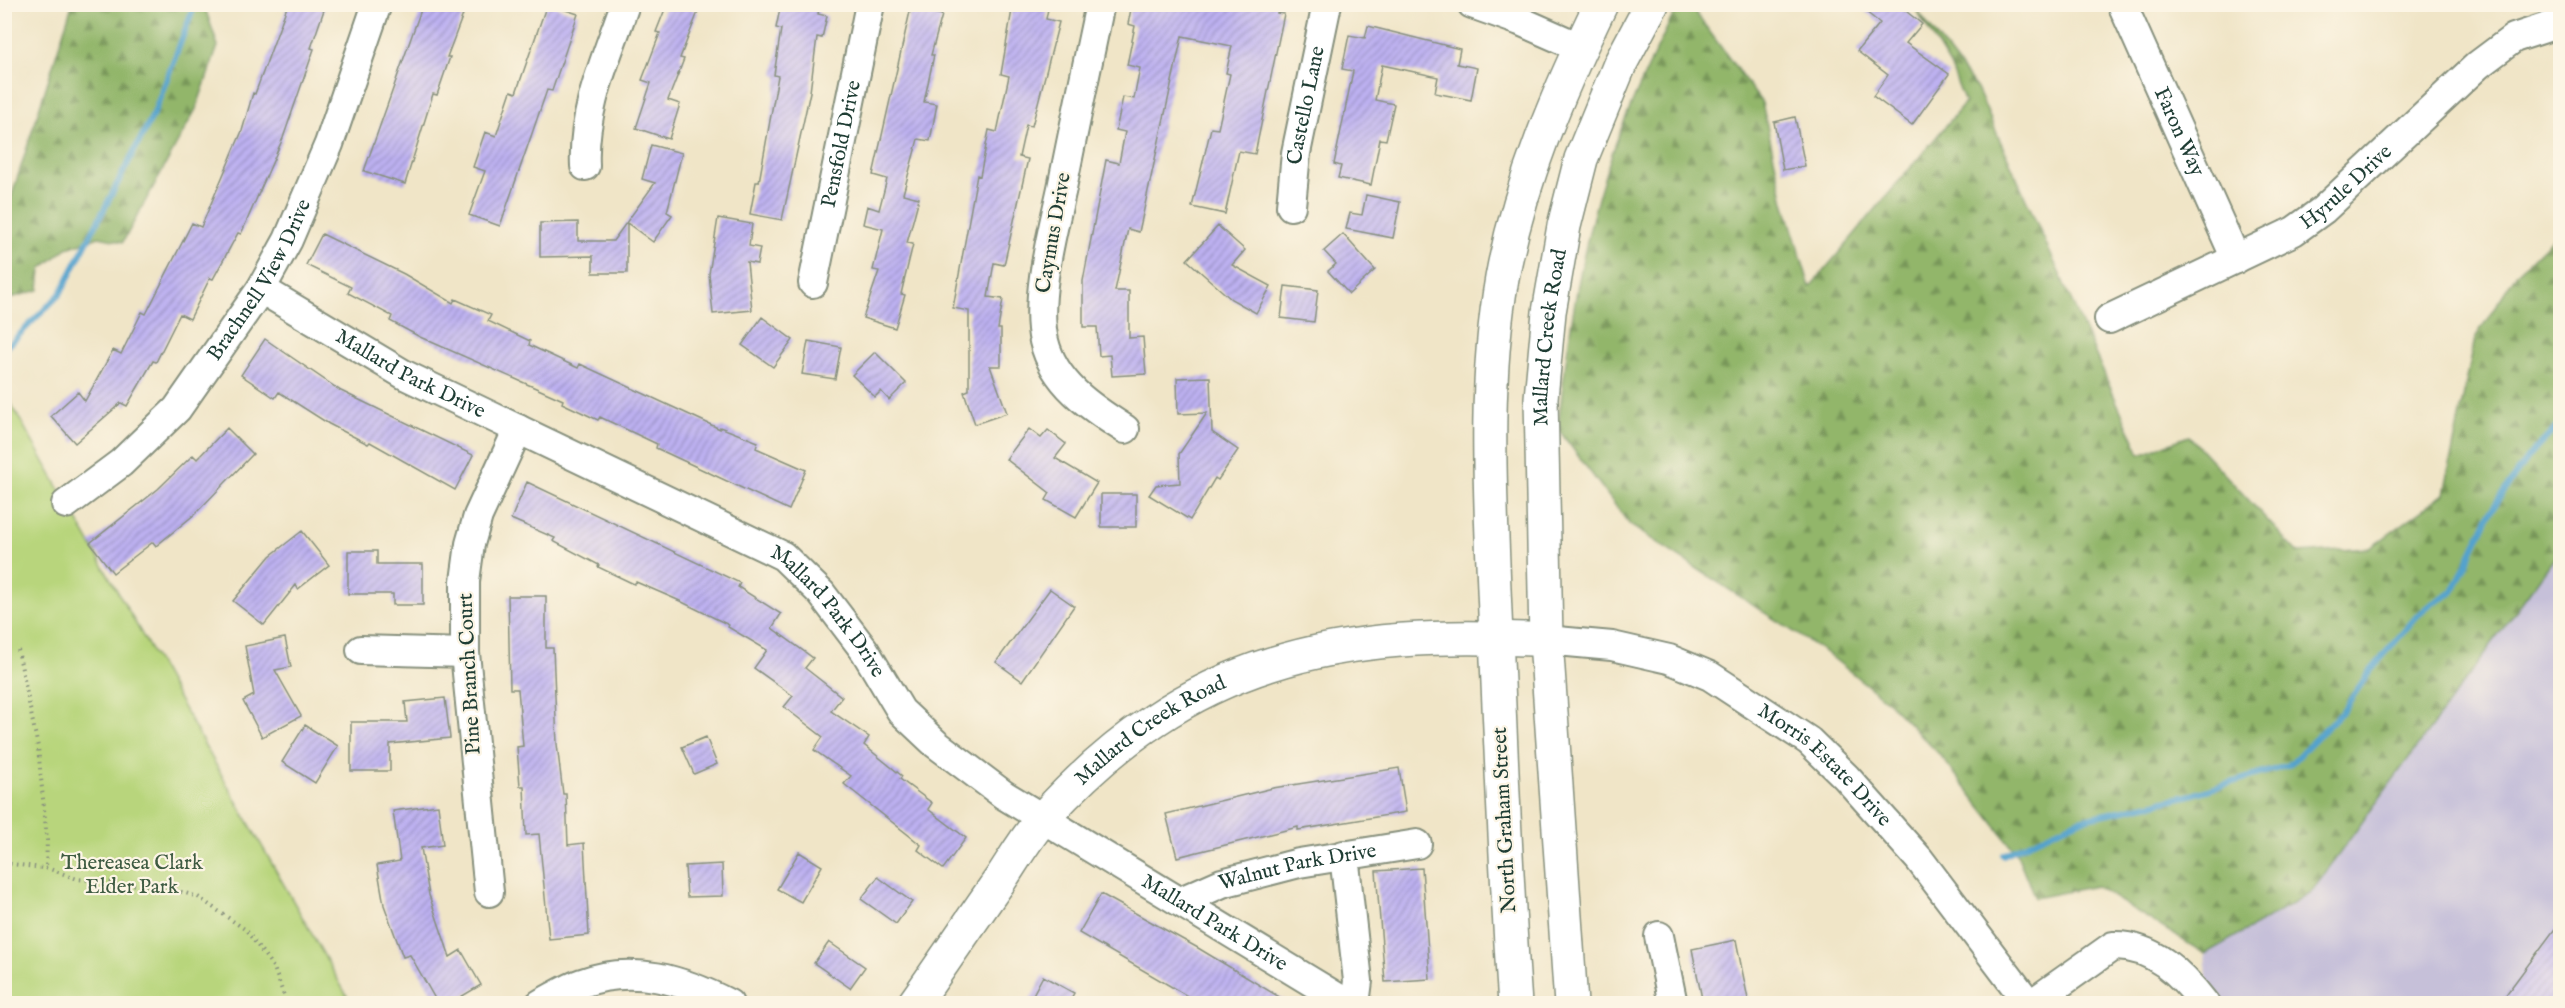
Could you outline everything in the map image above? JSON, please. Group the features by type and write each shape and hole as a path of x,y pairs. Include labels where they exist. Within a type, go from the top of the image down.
{"main road":[{"path":"1496,637 1489,431 1493,351 1502,279 1529,170 1578,47 1601,4"},
{"name":"Mallard Creek Road","path":"914,1004 1042,819 1124,742 1156,717 1224,680 1266,664 1341,647 1379,642 1496,637 1546,640 1541,398 1549,312 1564,226 1581,159 1620,64 1652,4"},
{"name":"North Graham Street","path":"1496,637 1515,1004"},
{"path":"1546,640 1571,1004"}],"street":[{"name":"Brachnell View Drive","path":"66,504 121,463 177,409 261,289 288,240 329,144 377,4"},
{"path":"585,166 584,139 588,113 625,4"},
{"name":"Pensfold Drive","path":"813,283 870,4"},
{"name":"Caymus Drive","path":"1100,4 1051,238 1041,310 1044,341 1058,373 1085,404 1125,429"},
{"name":"Castello Lane","path":"1291,206 1296,153 1326,4"},
{"path":"1472,4 1520,21 1578,47"},
{"name":"Faron Way","path":"2122,4 2236,259"},
{"name":"Hyrule Drive","path":"2109,319 2294,231 2323,210 2478,65 2514,38 2560,23"},
{"name":"Mallard Park Drive","path":"261,289 405,375 783,556 821,593 865,651 886,690 907,717 936,744 1004,795 1042,819 1348,1004"},
{"name":"Pine Branch Court","path":"489,892 465,653 465,581 470,543 478,516 518,429"},
{"name":"Morris Estate Drive","path":"1546,640 1612,646 1669,659 1710,676 1809,741 1846,777 1919,859 2028,1003"},
{"path":"361,650 465,653"},
{"name":"Walnut Park Drive","path":"1181,901 1222,883 1260,872 1344,855 1417,844"},
{"path":"1344,855 1358,981 1356,1004"},
{"path":"1659,936 1673,1004"},
{"path":"2028,1003 2113,946 2124,946 2142,950 2163,961 2187,981 2205,1004"},
{"path":"540,1004 582,983 610,975 642,974 670,978 729,1004"}],"path":[{"path":"18,650 39,747 47,840 46,868"},
{"path":"4,863 46,868 77,879 169,888 198,897 246,930 274,968 287,1004"}],"shaded area":[{"path":"2560,550 2560,1003 2209,1003 2205,954 2310,894"}],"green space":[{"path":"72,5 204,5 218,46 196,109 123,242 99,237 67,248 41,269 39,290 7,299 5,312 5,217"},
{"path":"1678,5 1690,5 1762,103 1784,202 1810,287 1965,103 1950,65 1915,8 1977,89 2140,454 2189,436 2298,553 2370,548 2444,494 2475,338 2517,273 2560,231 2560,550 2310,894 2205,954 2096,886 2035,898 2016,852 1940,755 1887,701 1828,654 1630,525 1558,429 1581,270 1600,192 1626,117"},
{"name":"Thereasea Clark Elder Park","path":"5,393 351,1003 5,1003"}],"building":[{"path":"288,4 326,4 311,48 314,49 283,138 241,234 238,233 213,279 210,278 190,319 180,314 156,362 153,361 127,406 121,403 75,443 51,416 78,392 85,401 113,350 121,354 142,312 146,314 192,223 201,227 242,131 253,93 255,94"},
{"path":"423,4 467,4 447,57 450,57 437,95 433,94 405,184 364,171"},
{"path":"547,4 578,14 552,91 547,90 500,226 469,215 485,171 473,167 485,132 496,136 511,91 516,93"},
{"path":"667,4 681,4 698,12 680,58 684,59 668,100 680,104 669,139 636,128 651,83 642,80 660,33 656,32"},
{"path":"781,4 820,4 818,14 827,16 822,38 817,37 810,92 782,220 750,214 756,182 759,182 778,76 774,75 781,29 776,28"},
{"path":"1013,4 1049,4 1046,19 1059,22 1032,126 1026,125 1019,157 1028,159 1004,265 994,263 988,297 1003,299 998,329 1001,329 1001,366 990,366 1007,413 975,424 964,392 969,390 969,311 953,308 977,175 980,176 989,130 997,132 1009,76 1001,74"},
{"path":"1132,4 1279,4 1277,13 1284,14 1255,154 1239,151 1225,214 1192,207 1211,128 1218,129 1230,74 1226,73 1232,46 1182,36 1139,232 1128,229 1115,291 1129,291 1129,338 1143,337 1146,374 1112,376 1110,355 1099,356 1097,327 1083,327 1083,281 1106,160 1119,163 1125,132 1116,130 1123,97 1134,99 1140,68 1127,65 1135,26 1128,24"},
{"path":"1856,4 1897,4 1922,24 1906,43 1949,74 1912,125 1873,96 1888,75 1857,51 1880,23"},
{"path":"911,7 942,15 931,55 934,55 924,102 937,104 930,141 918,139 903,194 919,198 907,243 913,244 901,294 905,295 895,328 863,318 879,271 873,270 883,229 863,224 867,206 879,210 887,179 873,175"},
{"path":"1368,26 1460,49 1457,64 1477,68 1471,100 1435,93 1438,77 1382,65 1375,100 1394,104 1386,140 1380,139 1371,185 1338,178 1341,166 1334,164 1353,71 1342,69 1349,35 1365,38"},
{"path":"1795,117 1805,166 1783,170 1774,122"},
{"path":"651,145 682,153 667,212 672,215 653,242 627,223 627,273 593,273 593,256 540,257 540,223 578,222 578,241 613,241 655,183 642,179"},
{"path":"1366,195 1400,202 1393,238 1346,229 1350,213 1362,215"},
{"path":"718,218 752,224 749,246 760,248 757,264 747,262 752,310 713,314 709,274"},
{"path":"1218,226 1245,250 1232,265 1271,286 1256,313 1231,299 1187,260"},
{"path":"322,234 404,274 453,303 455,299 491,315 488,321 530,341 529,345 578,368 580,364 720,429 720,427 758,442 756,448 806,470 789,510 656,448 657,444 600,417 598,420 562,403 563,400 420,337 390,321 392,316 348,293 351,287 306,265"},
{"path":"1343,234 1375,270 1349,294 1328,271 1336,264 1324,251"},
{"path":"1285,286 1318,290 1314,322 1281,318"},
{"path":"762,317 793,340 773,367 742,345"},
{"path":"265,339 341,391 473,455 455,490 370,442 368,444 329,424 279,392 275,398 241,375"},
{"path":"808,341 841,347 835,379 802,374"},
{"path":"875,352 906,383 889,400 881,391 875,397 852,375"},
{"path":"1210,377 1212,432 1238,450 1218,480 1215,478 1190,520 1149,495 1156,485 1180,483 1179,454 1207,413 1178,414 1177,378"},
{"path":"227,428 253,454 195,514 156,546 153,542 113,573 90,543 158,489 193,455 197,459"},
{"path":"1029,429 1041,438 1048,430 1066,444 1055,458 1097,483 1076,517 1046,500 1050,493 1006,459"},
{"path":"527,482 740,583 738,587 781,614 772,628 813,658 805,668 842,697 831,711 869,737 864,745 902,776 900,779 932,803 928,809 966,838 943,869 918,850 921,845 844,784 851,776 814,750 823,737 784,707 793,696 754,668 767,650 728,627 729,625 680,601 636,582 634,584 598,567 599,565 553,541 555,538 511,519"},
{"path":"1101,494 1136,494 1136,527 1101,527"},
{"path":"302,531 329,565 298,589 296,585 264,625 233,601 270,556"},
{"path":"348,551 377,551 377,564 423,564 423,605 393,605 393,594 348,594"},
{"path":"1050,589 1074,606 1022,681 996,662"},
{"path":"508,596 546,596 546,648 553,648 557,744 563,794 566,794 568,845 584,843 589,935 549,939 539,834 526,835 524,786 520,786 517,747 523,746 518,689 510,689"},
{"path":"285,638 291,667 275,670 301,716 262,737 243,701 254,695 245,646"},
{"path":"445,698 450,738 390,744 390,771 351,771 351,722 407,722 405,702"},
{"path":"305,725 338,746 315,783 282,762"},
{"path":"706,737 717,764 694,774 682,747"},
{"path":"1399,768 1406,812 1298,830 1298,827 1177,857 1166,814 1273,788"},
{"path":"438,805 443,845 421,848 429,895 450,957 461,950 481,985 449,1004 438,1004 410,955 403,957 384,905 377,865 400,861 393,811"},
{"path":"799,852 822,866 801,902 777,889"},
{"path":"722,864 723,896 687,897 685,866"},
{"path":"1422,868 1430,979 1385,982 1376,871"},
{"path":"878,877 912,902 896,924 861,899"},
{"path":"1101,894 1198,948 1291,1004 1201,1004 1079,933"},
{"path":"2560,922 2560,1004 2499,1004"},
{"path":"1736,940 1749,1004 1703,1004 1692,949"},
{"path":"829,942 865,967 850,988 814,963"},
{"path":"1043,976 1074,993 1068,1004 1028,1004"}],"waterway":[{"path":"4,350 60,294 154,113 195,4"},
{"path":"2003,855 2079,820 2191,795 2289,765 2342,712 2370,671 2417,616 2433,603 2453,592 2491,511 2527,458 2560,424"}]}
